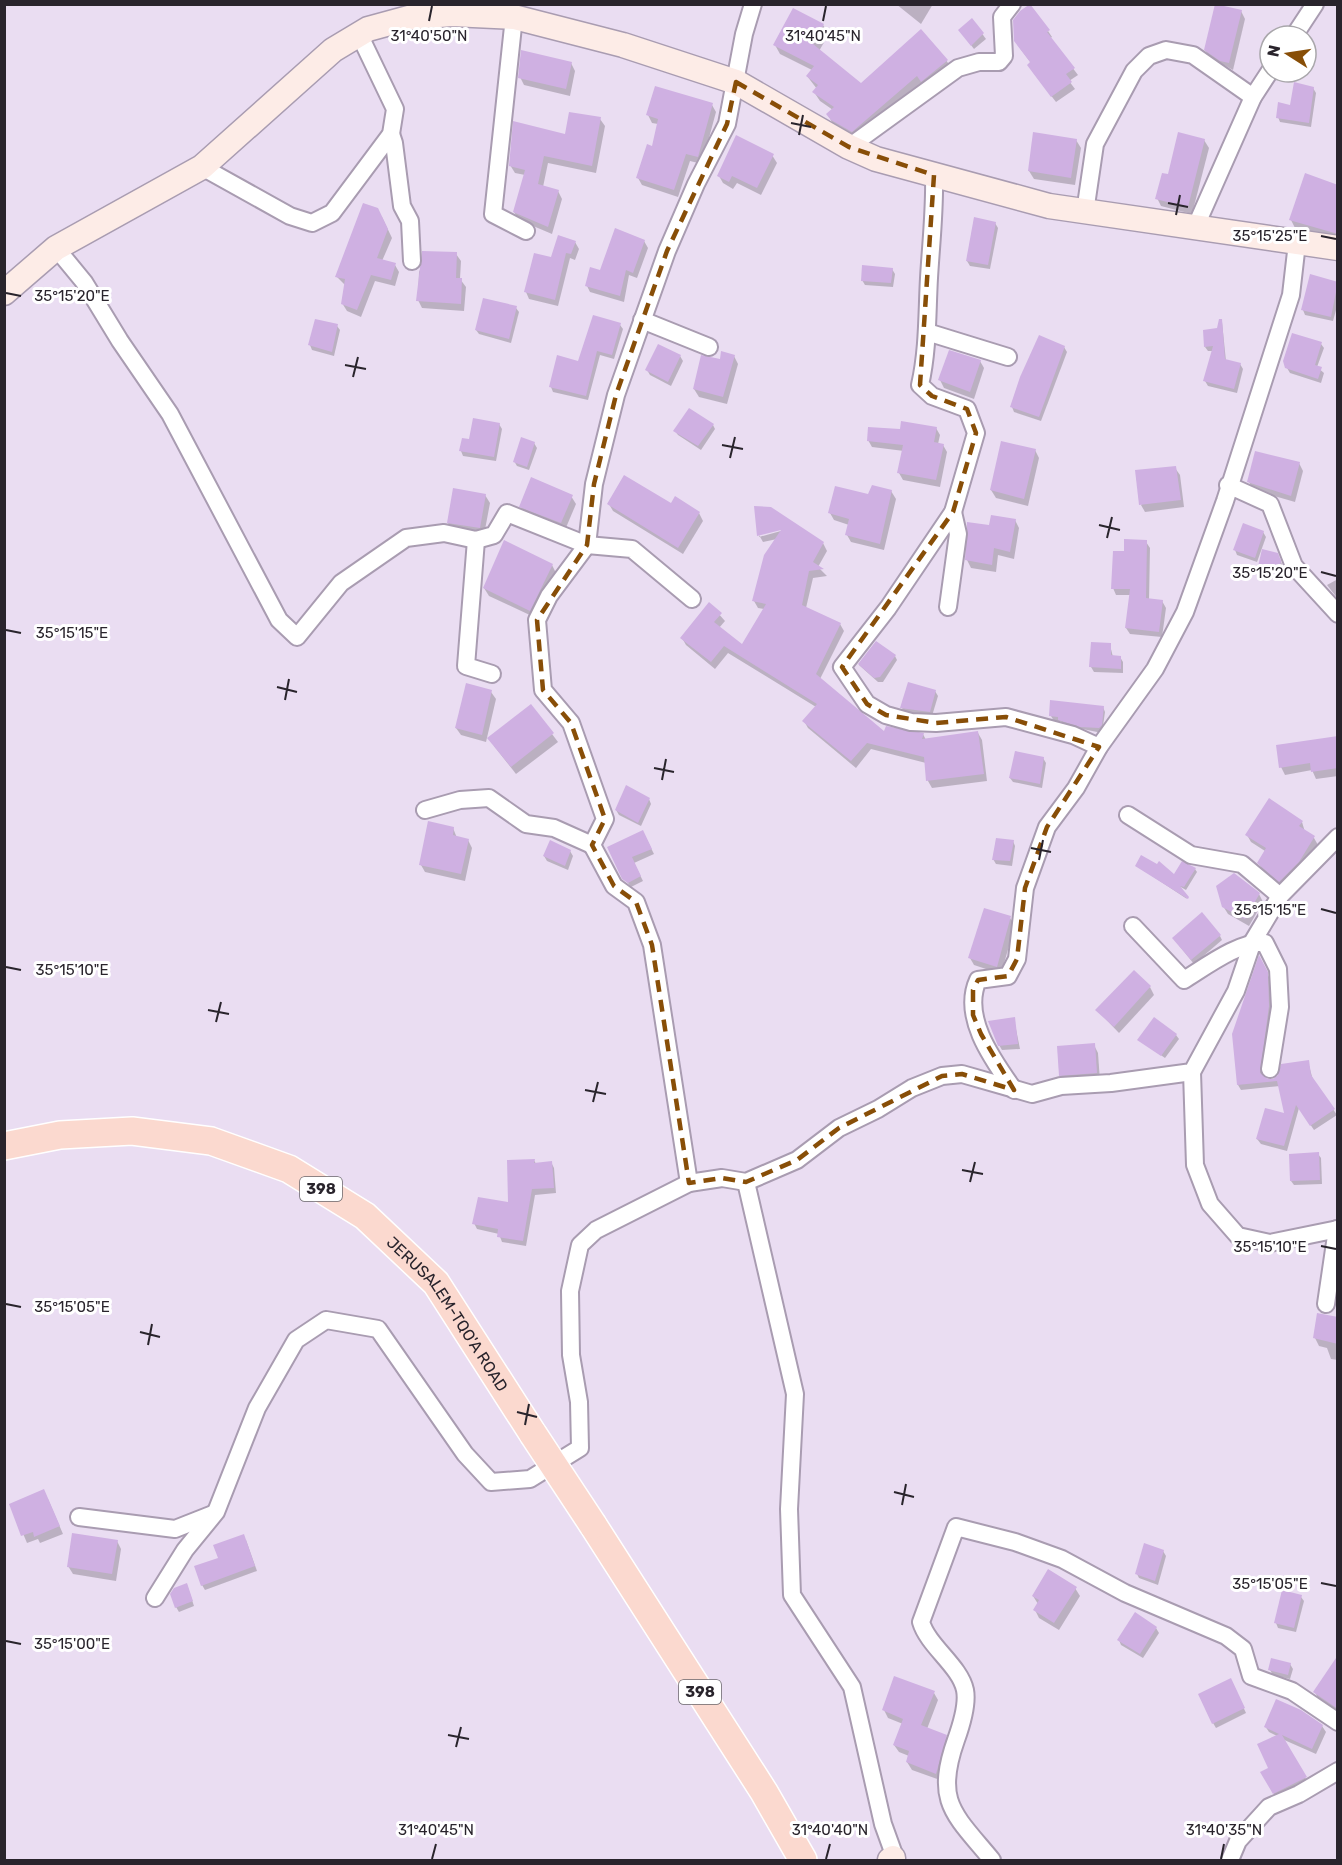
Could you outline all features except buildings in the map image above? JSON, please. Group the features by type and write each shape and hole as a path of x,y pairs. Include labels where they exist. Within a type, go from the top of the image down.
{"main road":[{"name":"JERUSALEM-TQO'A ROAD","path":"4,1146 60,1135 132,1131 211,1141 289,1169 365,1216 436,1283 764,1792 803,1860"}],"street":[{"path":"592,845 605,819 571,723 543,690 537,620 549,596 587,545 597,473 616,395 671,241 727,124 744,34 753,4"},
{"path":"849,147 958,68 979,62 999,62 1004,56 1002,17 1012,4"},
{"path":"1302,24 1315,4"},
{"path":"4,292 56,248 202,167 333,50 368,29 412,17 452,14 514,17 622,45 736,82 849,147 876,159 934,176 1049,206 1338,248"},
{"path":"514,17 493,214 526,231"},
{"path":"202,167 290,216 312,223 333,213 391,134 395,109 359,34"},
{"path":"1085,212 1095,144 1134,71 1149,56 1166,50 1193,55 1252,97"},
{"path":"1196,228 1252,97 1261,84"},
{"path":"391,134 402,206 410,221 412,261"},
{"path":"934,176 935,220 927,332 920,385 932,396 967,409 976,433 953,512 888,608 842,667 867,704 886,715 911,723 1006,717 1073,735 1099,747"},
{"path":"1014,1090 981,1034 973,1015 973,990 978,980 1008,976 1017,959 1025,888 1047,827 1076,788 1099,747 1155,669 1185,612 1291,295 1297,243"},
{"path":"56,248 84,282 120,340 171,414 279,620 297,637 341,583 406,538 444,533 476,540 494,535 507,513 587,545 632,549 692,599"},
{"path":"642,320 709,347"},
{"path":"927,332 1008,357"},
{"path":"1228,485 1270,504 1294,566 1338,614"},
{"path":"948,607 958,534 953,512"},
{"path":"476,540 466,666 492,674"},
{"path":"425,810 460,800 489,798 526,824 554,828 592,845 614,886 636,902 652,945 689,1184"},
{"path":"1128,815 1191,855 1242,864 1280,896"},
{"path":"1326,1304 1337,1229 1270,1243 1238,1236 1210,1204 1195,1165 1192,1072 1236,991 1253,941 1280,896 1338,837"},
{"path":"1133,926 1184,980 1253,941 1265,943 1278,969 1280,1007 1270,1069"},
{"path":"155,1598 185,1550 216,1512 263,1399 296,1340 326,1320 378,1329 465,1454 491,1482 530,1479 580,1448 579,1402 571,1355 570,1291 580,1245 596,1230 689,1184 722,1178 746,1182 797,1160 839,1128 878,1109 912,1088 942,1076 962,1074 1032,1094 1061,1086 1111,1083 1192,1072"},
{"path":"746,1182 795,1394 789,1509 792,1595 852,1687 893,1860"},
{"path":"79,1517 176,1529 216,1512"},
{"path":"992,1860 950,1807 945,1785 952,1752 962,1724 965,1690 946,1657 924,1634 921,1622 956,1527 1015,1542 1062,1559 1125,1593 1226,1636 1244,1650 1251,1676 1292,1692 1338,1722"},
{"path":"1230,1860 1238,1841 1269,1807 1299,1794 1338,1771"}],"highlighted area":[{"path":"736,82 849,147 934,175 920,385 932,396 967,409 976,433 953,512 842,667 867,704 886,715 936,723 1006,717 1099,747 1047,827 1025,888 1017,959 1008,976 978,980 973,990 973,1015 981,1034 1014,1090 962,1074 942,1076 839,1128 797,1160 746,1182 722,1178 689,1183 652,945 636,902 614,886 592,845 605,819 571,723 543,690 537,620 587,545 594,484 616,395 667,251 727,124"}]}
